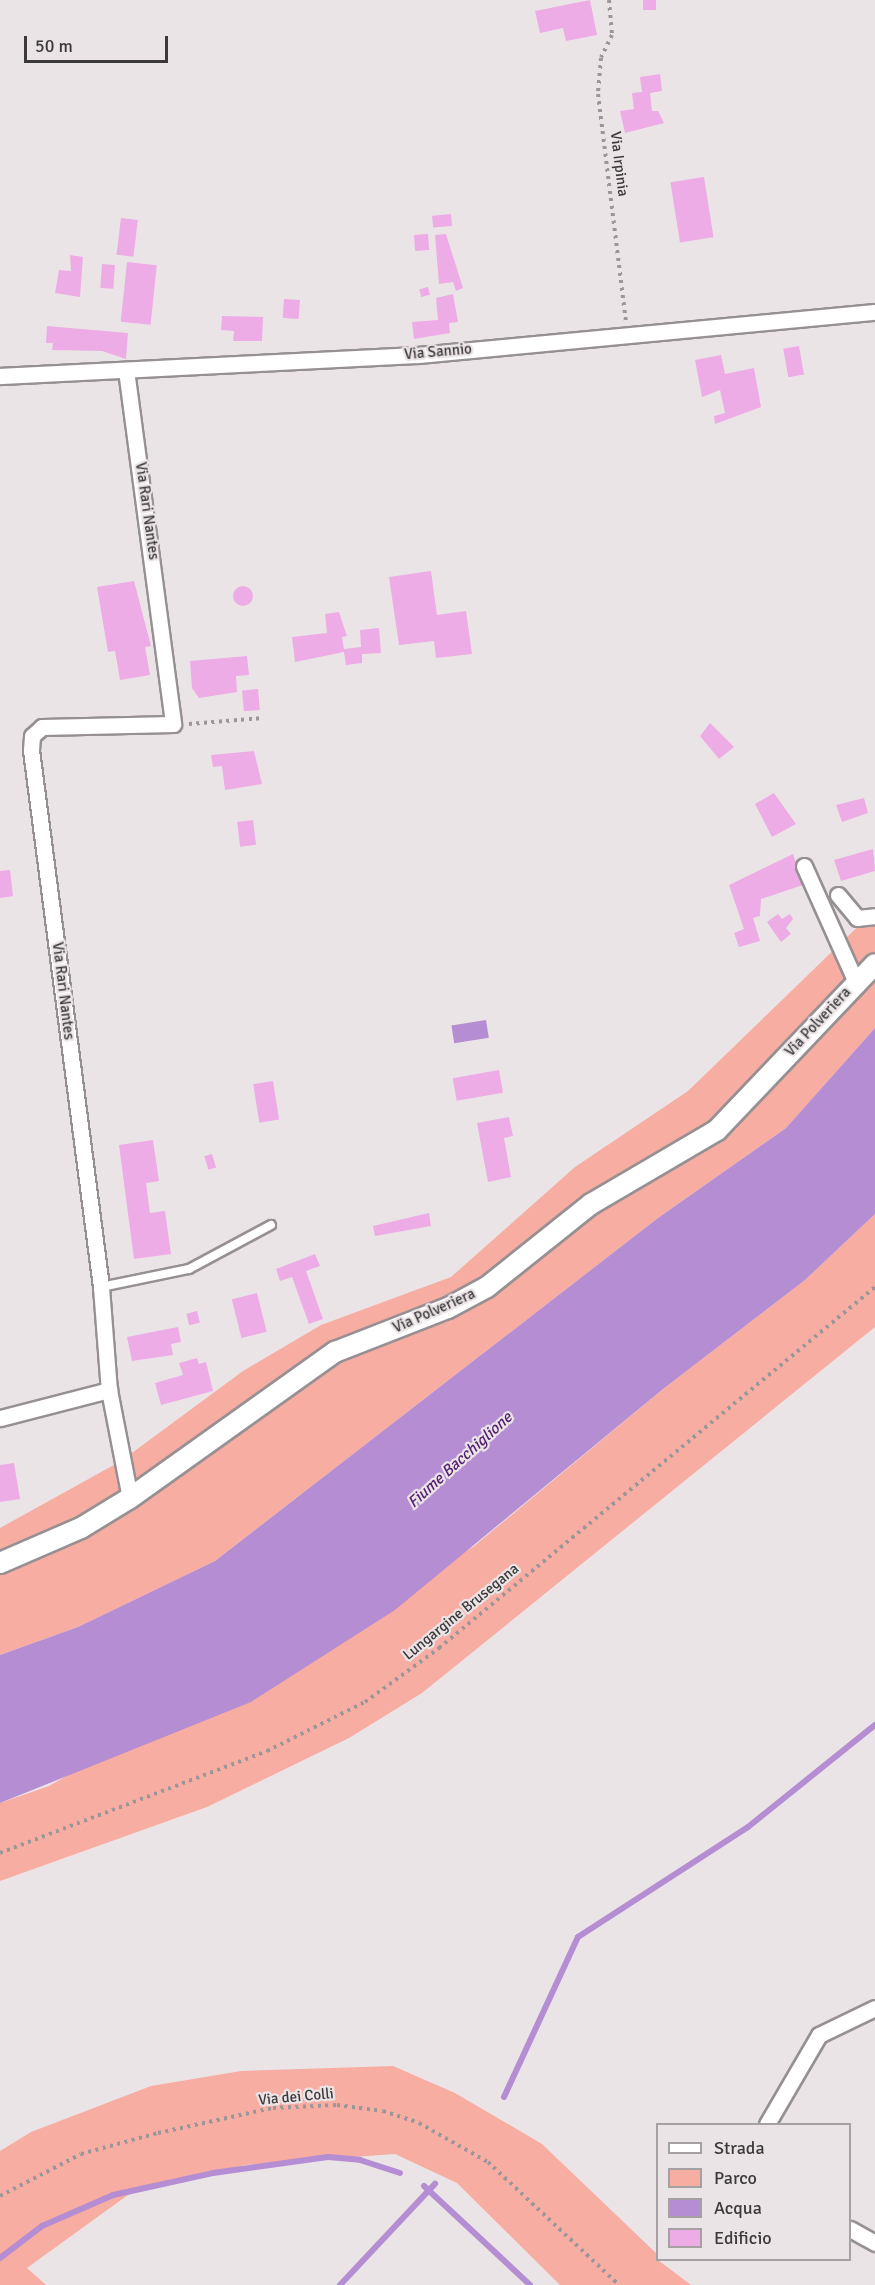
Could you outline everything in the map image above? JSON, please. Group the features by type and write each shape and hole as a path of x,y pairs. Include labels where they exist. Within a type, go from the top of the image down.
{"street":[{"name":"Via Sannio","path":"0,376 418,355 875,312"},
{"name":"Via Rari Nantes","path":"126,370 173,724 58,724 42,727 32,736 101,1287 109,1390 130,1498"},
{"name":"Via Polveriera","path":"804,866 856,982"},
{"path":"838,895 857,918 875,916"},
{"name":"Via Polveriera","path":"0,1563 81,1528 130,1498 335,1352 448,1308 487,1287 591,1204 717,1130 875,964"},
{"path":"0,1418 109,1390"},
{"path":"768,2123 819,2035 875,2008"},
{"path":"851,2230 875,2243"}],"lane":[{"path":"101,1287 189,1269 270,1225"}],"path":[{"name":"Via Irpinia","path":"609,0 612,35 601,58 598,94 627,334"},
{"path":"173,724 264,718"},
{"name":"Lungargine Brusegana","path":"0,1853 267,1751 365,1702 439,1648 875,1287"},
{"name":"Via dei Colli","path":"0,2196 81,2154 158,2133 273,2108 337,2105 383,2111 418,2123 488,2162 619,2285"}],"green space":[{"path":"875,910 875,1028 786,1128 658,1218 215,1561 78,1627 0,1655 0,1528 121,1461 243,1371 321,1325 451,1277 575,1167 688,1091"},
{"path":"875,1214 875,1327 422,1693 349,1738 207,1807 0,1881 0,1803 49,1786 473,1547 663,1389 805,1280"},
{"path":"393,2066 455,2093 542,2144 656,2253 656,2261 659,2261 691,2285 560,2285 457,2183 395,2154 245,2165 132,2192 27,2268 46,2285 0,2285 0,2151 31,2132 151,2086 241,2071"}],"water":[{"path":"486,1020 489,1038 454,1043 451,1025"},
{"name":"Fiume Bacchiglione","path":"875,1028 875,1214 805,1280 663,1389 395,1610 251,1702 0,1803 0,1655 78,1627 215,1561 658,1218 786,1128"}],"building":[{"path":"590,0 597,35 566,41 563,28 540,33 535,11"},
{"path":"643,0 656,0 656,10 643,10"},
{"path":"660,74 662,91 650,93 652,111 658,111 664,123 625,133 620,111 634,109 632,93 642,92 640,77"},
{"path":"704,177 714,237 680,243 670,182"},
{"path":"451,214 452,226 433,228 432,216"},
{"path":"121,218 138,220 133,257 116,255"},
{"path":"428,234 429,250 415,251 414,235"},
{"path":"446,234 463,288 456,291 453,282 439,284 435,235"},
{"path":"70,255 83,257 80,297 55,293 59,270 71,271"},
{"path":"127,262 157,265 151,325 121,322"},
{"path":"102,264 115,265 113,289 100,288"},
{"path":"428,287 430,295 421,297 419,289"},
{"path":"453,294 458,322 449,323 450,333 414,339 412,322 438,320 436,298"},
{"path":"284,299 300,300 299,319 283,318"},
{"path":"222,316 263,317 262,341 233,341 234,331 221,330"},
{"path":"47,326 128,333 126,359 102,351 52,350 53,343 46,343"},
{"path":"799,346 804,375 788,377 783,349"},
{"path":"721,355 725,374 754,368 761,407 715,424 714,416 725,413 720,390 702,397 695,360"},
{"path":"431,571 437,615 466,611 472,654 436,658 434,641 399,645 389,577"},
{"path":"134,581 151,646 145,647 150,675 120,680 115,651 108,652 97,587"},
{"path":"243,586 250,589 253,596 250,603 243,606 236,603 233,596 236,589"},
{"path":"339,612 347,636 342,637 344,649 361,647 360,630 379,628 381,653 362,654 362,663 346,665 344,652 295,662 292,637 327,633 325,614"},
{"path":"247,656 249,675 236,676 237,692 199,698 192,688 190,661"},
{"path":"258,689 260,710 244,711 242,690"},
{"path":"710,723 734,747 719,759 700,736"},
{"path":"254,751 262,784 225,790 222,766 213,767 211,755"},
{"path":"774,793 796,824 772,837 755,804"},
{"path":"864,798 868,813 842,822 836,805"},
{"path":"253,820 256,845 240,847 237,822"},
{"path":"873,849 875,871 841,881 834,860"},
{"path":"793,854 803,885 761,899 760,916 753,918 760,941 739,947 734,933 744,929 729,885"},
{"path":"10,870 13,896 0,898 0,871"},
{"path":"778,914 782,919 790,914 793,919 786,928 791,934 781,942 767,922"},
{"path":"499,1070 503,1093 457,1101 453,1078"},
{"path":"273,1081 279,1120 259,1123 253,1084"},
{"path":"509,1117 513,1136 504,1138 511,1177 488,1182 477,1123"},
{"path":"153,1140 159,1181 146,1183 150,1213 165,1211 171,1254 134,1259 119,1145"},
{"path":"212,1154 216,1167 208,1170 204,1156"},
{"path":"429,1213 431,1226 375,1236 373,1226"},
{"path":"315,1254 320,1266 306,1271 323,1319 309,1324 292,1277 280,1281 276,1269"},
{"path":"257,1293 267,1332 241,1338 232,1299"},
{"path":"197,1311 200,1323 189,1325 186,1314"},
{"path":"178,1327 181,1342 171,1344 173,1355 132,1361 127,1337"},
{"path":"197,1358 199,1364 206,1362 213,1391 161,1405 155,1383 183,1375 179,1363"},
{"path":"14,1463 20,1499 0,1502 0,1465"}],"waterway":[{"path":"504,2097 578,1937 748,1827 875,1725"},
{"path":"0,2258 42,2226 113,2195 213,2173 328,2157 360,2160 400,2173"},
{"path":"340,2285 435,2184"},
{"path":"424,2186 530,2285"}]}
